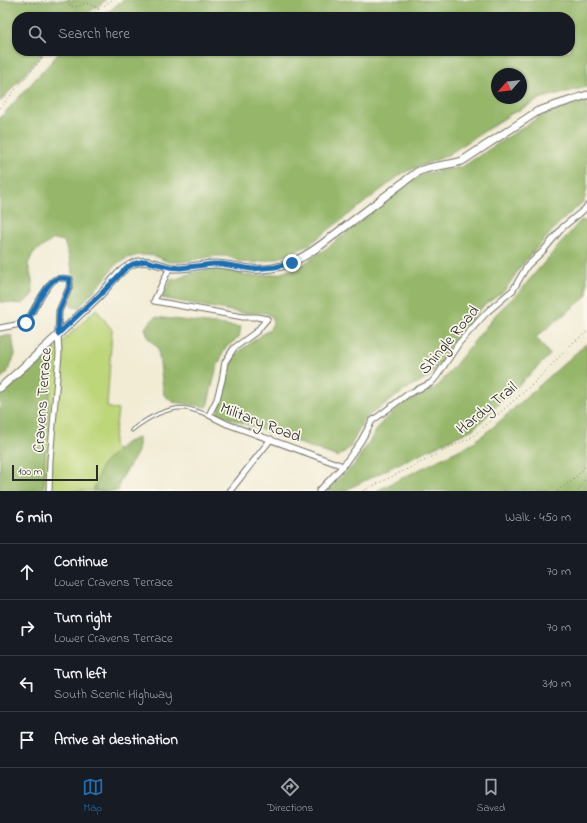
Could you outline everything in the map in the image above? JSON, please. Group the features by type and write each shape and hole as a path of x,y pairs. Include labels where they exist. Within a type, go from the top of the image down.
{"main road":[{"path":"0,388 102,293 126,268 133,264 145,261 170,267 188,268 222,264 252,269 298,261 417,172 424,169 450,165 462,161 538,111 587,95"}],"street":[{"name":"Shingle Road","path":"343,466 361,442 372,421 408,394 432,383 459,343 487,312 513,290 527,266 543,251 563,227 587,206"},
{"name":"Military Road","path":"170,267 154,301 243,317 267,319 256,332 234,348 225,362 217,399 209,415 227,424 343,466"},
{"name":"Cravens Terrace","path":"0,328 26,323 44,293 54,280 64,277 70,279 69,288 59,311 59,354 50,460 49,491"},
{"path":"230,491 271,439"},
{"path":"319,491 343,466"}],"lane":[{"path":"132,430 152,417 172,410 184,408 209,415"}],"path":[{"path":"23,0 24,2 38,3 46,0"},
{"path":"69,0 70,6 77,7 86,3 100,9"},
{"path":"96,12 112,0"},
{"path":"0,108 44,56"},
{"name":"Hardy Trail","path":"363,491 472,437 533,384 574,342 587,332"},
{"path":"557,491 573,480 587,465"},
{"path":"578,491 587,476"}],"green space":[{"path":"0,0 106,0 90,12 12,12 12,56 41,56 0,102"},
{"path":"123,0 587,0 587,87 542,98 511,114 446,156 403,173 310,244 291,254 253,263 240,262 227,256 215,256 180,262 169,262 152,255 139,255 127,258 116,264 104,280 78,308 71,306 74,279 64,241 54,239 33,253 28,264 32,280 33,294 23,304 0,302 0,118 56,56 575,56 575,12 108,12"},
{"path":"587,101 587,188 584,201 559,223 521,266 505,290 481,308 448,348 428,378 411,386 369,415 361,425 350,447 338,457 217,414 232,359 241,350 270,329 273,323 272,317 265,313 242,313 162,298 172,278 177,279 191,273 212,269 226,270 250,276 277,274 298,268 327,248 412,180 426,173 462,167 539,117 553,111"},
{"path":"581,220 587,222 587,296 536,337 550,355 473,429 344,491 326,491 354,465 382,422 403,404 427,393 439,385 497,313 518,293"},
{"path":"96,309 112,330 107,407 118,410 113,446 124,458 118,491 0,491 0,408 65,339"},
{"path":"155,317 241,327 239,337 225,348 216,370 207,407 173,402 164,395 158,348 149,339 145,328"},
{"path":"0,336 12,336 15,355 7,373 0,379"},
{"path":"587,343 587,491 376,491 471,444 492,428"},
{"path":"53,347 55,356 46,423 44,481 42,491 0,491 0,395 23,376 48,350"},
{"path":"138,438 138,452 115,491 93,491 102,465 125,443"}],"route":[{"path":"26,323 44,293 54,280 64,277 70,279 69,288 59,311 58,334 102,293 119,274 133,264 145,261 180,268 222,264 252,269 275,267 292,263"}]}
